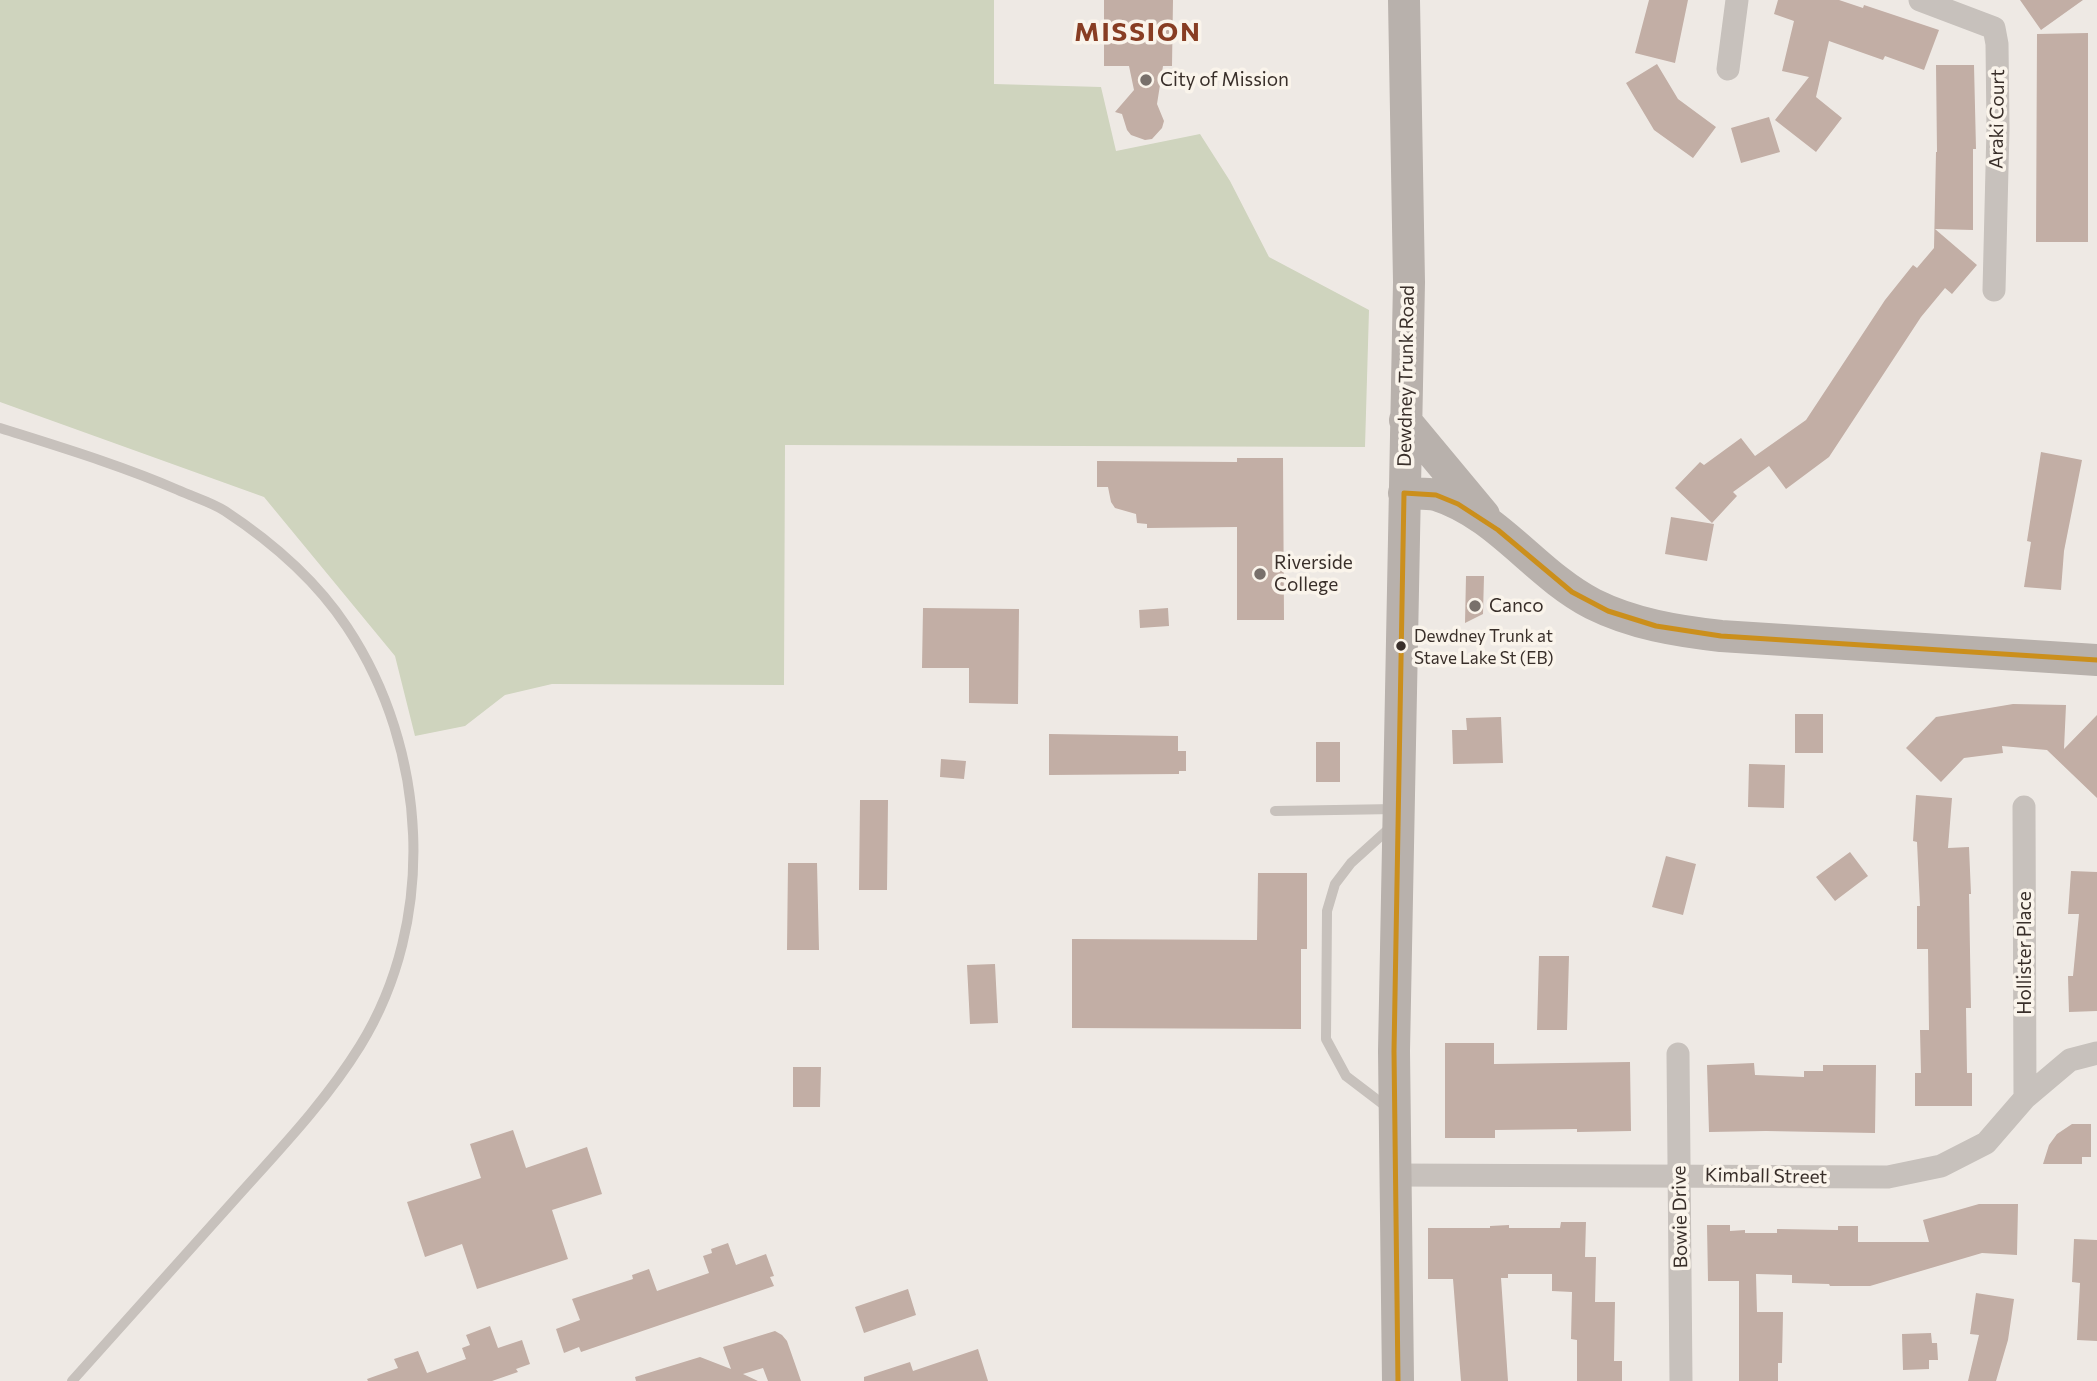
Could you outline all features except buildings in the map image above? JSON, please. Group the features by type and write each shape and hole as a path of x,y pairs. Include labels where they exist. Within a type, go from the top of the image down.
{"main road":[{"name":"Dewdney Trunk Road","path":"1398,1381 1393,1112 1409,282 1404,0"},
{"path":"1405,419 1489,522 1550,577 1591,603 1629,620 1673,631 1721,636 2097,660"},
{"path":"1404,493 1434,495 1489,522"}],"street":[{"path":"1728,69 1737,0"},
{"name":"Araki Court","path":"1920,0 1994,27 1997,44 1998,128 1994,290"},
{"name":"Hollister Place","path":"2024,807 2025,1098"},
{"name":"Kimball Street","path":"1394,1175 1888,1177 1941,1166 1986,1143 2025,1098 2070,1060 2097,1053"},
{"name":"Bowie Drive","path":"1678,1054 1682,1381"}],"lane":[{"path":"0,428 134,471 221,509 258,534 290,561 320,592 347,626 385,700 399,739 408,781 413,825 414,870 399,958 361,1045 309,1117 72,1381"},
{"path":"1275,811 1398,815"},
{"path":"1393,1112 1346,1076 1326,1039 1327,911 1335,884 1351,863 1398,815"}],"green space":[{"path":"0,0 994,0 994,84 1101,87 1116,151 1200,134 1230,181 1269,257 1369,310 1365,447 785,445 784,685 552,684 505,695 465,726 415,736 395,656 264,497 0,402"}],"transit line":[{"path":"1404,493 1436,495 1458,504 1498,530 1572,592 1608,611 1656,626 1721,636 2097,660"},
{"path":"1398,1381 1394,1051 1404,493"}],"place":[{"name":"City of Mission","path":"1146,80"},
{"name":"Riverside College","path":"1260,574"},
{"name":"Canco","path":"1475,606"},
{"name":"Dewdney Trunk at Stave Lake St (EB)","path":"1401,646"}],"district":[{"name":"MISSION","path":"1138,32"}]}
